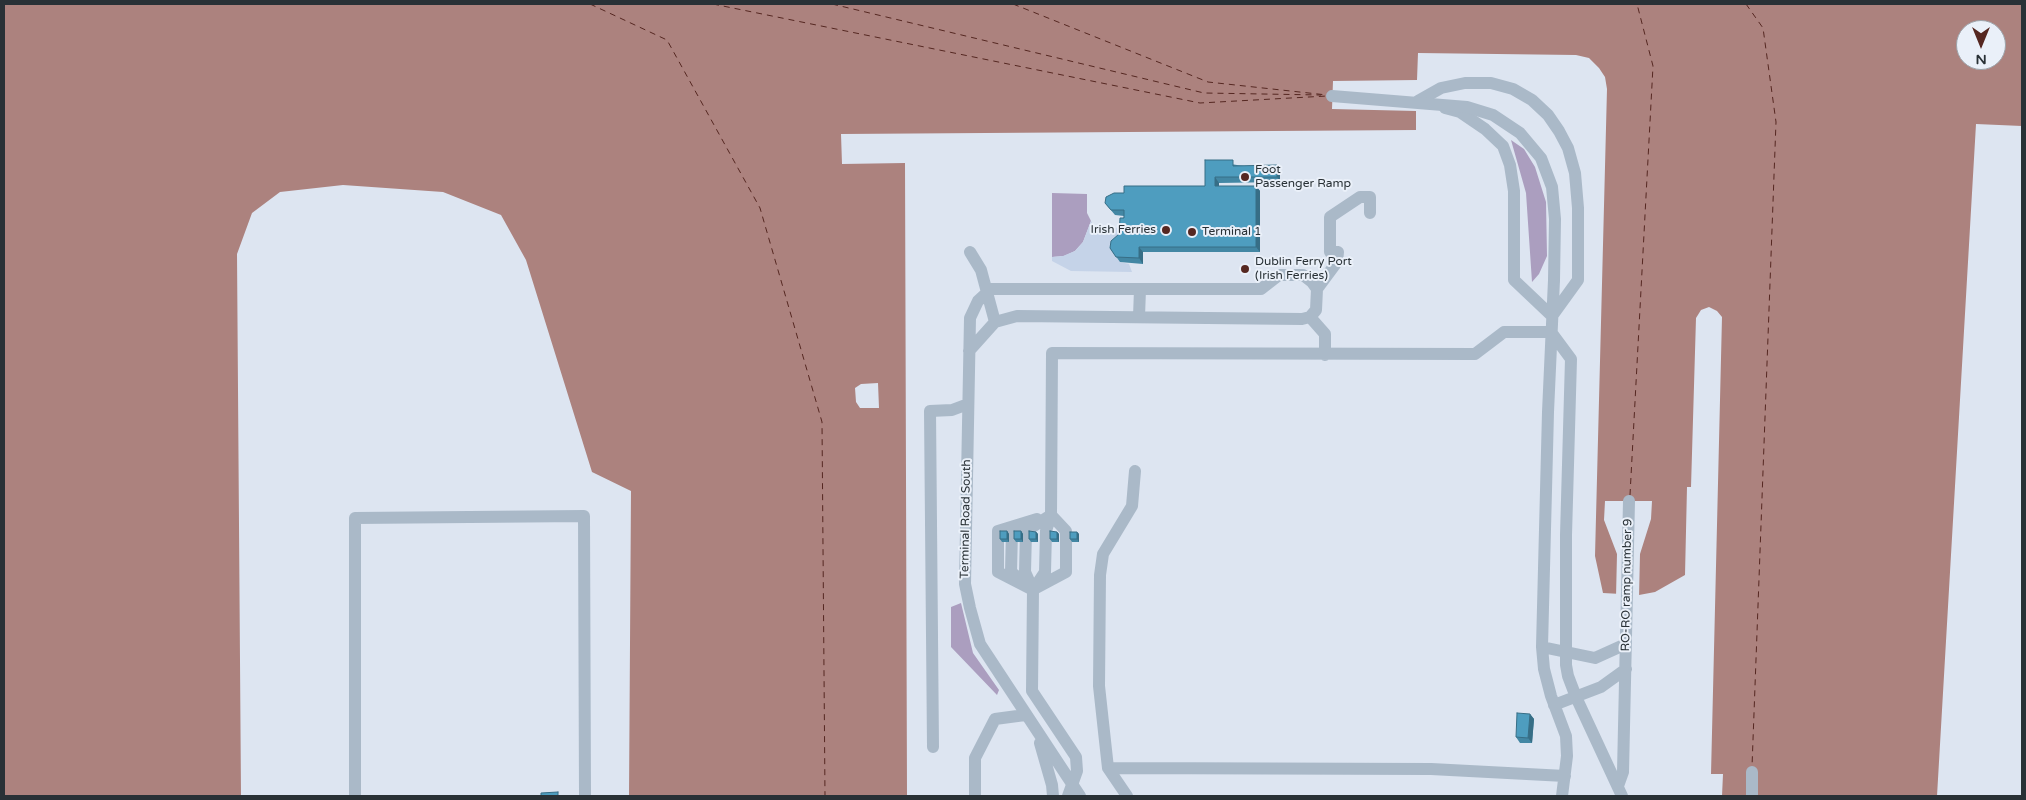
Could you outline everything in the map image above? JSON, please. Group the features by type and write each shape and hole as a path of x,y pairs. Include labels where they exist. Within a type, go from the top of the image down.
{"street":[{"path":"1418,101 1441,88 1465,83 1491,83 1513,89 1532,100 1548,115 1559,130 1568,148 1575,172 1578,208 1578,280 1552,316"},
{"path":"1552,316 1514,280 1514,191 1510,165 1502,146 1485,128 1460,112 1418,101 1332,96 1468,107 1493,115 1520,133 1541,158 1552,187 1555,219 1554,280 1542,646 1544,669 1554,705 1566,736 1562,796"},
{"path":"969,351 995,322 1017,316 1310,318 1316,310 1317,290 1337,262 1338,252 1330,252 1330,217 1360,196 1370,197 1370,213"},
{"path":"970,252 980,270 995,322"},
{"path":"987,292 991,289 1261,289 1279,275 1304,276 1312,282 1317,290"},
{"path":"1140,289 1140,318"},
{"name":"Terminal Road South","path":"987,292 978,301 970,318 965,584 980,644 1036,728 1074,793"},
{"path":"1310,318 1324,334 1325,355"},
{"path":"1033,590 1045,572 1046,531 1051,515 1052,353 1475,354 1504,332 1551,332"},
{"path":"1551,332 1571,359 1565,652 1568,676 1576,698 1620,791"},
{"path":"932,747 930,411 952,410 968,404"},
{"path":"1127,796 1108,768 1099,686 1100,575 1103,554 1132,506 1135,471"},
{"name":"RO-RO ramp number 9","path":"1620,791 1623,772 1629,501"},
{"path":"1033,590 998,572 998,531 1051,515"},
{"path":"1033,590 1011,572 1012,531 1051,515"},
{"path":"1051,515 1026,531 1025,572 1033,590 1032,691 1076,757 1077,770 1074,793"},
{"path":"1033,590 1066,572 1066,531 1051,515"},
{"path":"355,796 355,518 584,516 585,796"},
{"path":"1542,646 1595,658 1626,644"},
{"path":"1554,705 1576,698 1608,683 1626,669"},
{"path":"975,796 975,758 995,719 1025,714"},
{"name":"Terminal Road South","path":"1036,728 1052,785 1053,796"},
{"path":"1108,768 1431,768 1564,776"},
{"path":"1752,772 1752,796"}],"shaded area":[{"path":"4,4 2022,4 2022,126 1976,124 1937,796 1722,796 1723,774 1711,774 1722,317 1717,311 1709,307 1701,310 1696,318 1691,487 1687,487 1685,575 1655,592 1639,595 1603,593 1595,556 1607,89 1605,77 1589,58 1576,55 1418,53 1417,80 1333,81 1332,109 1416,111 1416,130 841,134 842,164 905,163 907,796 629,796 631,491 592,472 526,260 501,215 443,192 343,185 280,192 252,213 237,254 241,796 4,796"},
{"path":"1511,140 1524,149 1535,167 1546,202 1547,256 1539,274 1532,282 1526,193"},
{"path":"1052,193 1087,194 1087,213 1091,221 1083,242 1075,251 1064,256 1052,257"},
{"path":"1091,221 1095,228 1102,232 1113,230 1124,223 1120,262 1129,264 1132,272 1071,271 1052,261 1052,257 1063,256 1075,251 1083,242"},
{"path":"961,603 973,653 999,690 997,695 951,647 951,607"}],"pier":[{"path":"878,383 879,408 860,408 856,402 855,388 861,384"},
{"path":"1605,501 1652,501 1651,519 1640,554 1639,598 1616,597 1617,554 1604,520"}],"building":[{"name":"Terminal 1","path":"1205,160 1233,160 1233,166 1277,165 1277,177 1215,177 1215,186 1256,186 1256,247 1139,247 1139,258 1116,257 1110,248 1111,241 1119,234 1120,218 1124,218 1124,210 1111,210 1105,203 1106,197 1114,193 1124,193 1124,186 1205,186"},
{"path":"1000,531 1007,531 1007,539 1000,539"},
{"path":"1014,531 1021,531 1021,539 1014,539"},
{"path":"1029,531 1036,532 1036,539 1029,539"},
{"path":"1050,531 1057,532 1057,539 1050,539"},
{"path":"1070,532 1077,532 1077,539 1070,539"},
{"path":"1517,713 1530,714 1528,738 1516,737"},
{"path":"558,792 558,796 541,796 541,793"}],"ferry route":[{"path":"590,4 667,40 760,208 822,422 825,796"},
{"path":"713,4 1200,103 1327,96"},
{"path":"832,4 1204,93 1321,95"},
{"path":"1013,4 1208,82 1327,95"},
{"path":"1630,495 1653,66 1637,4"},
{"path":"1746,4 1763,28 1776,122 1752,767"}],"place":[{"name":"Foot Passenger Ramp","path":"1245,177"},
{"name":"Irish Ferries","path":"1166,230"},
{"name":"Terminal 1","path":"1192,232"},
{"name":"Dublin Ferry Port (Irish Ferries)","path":"1245,269"}]}
